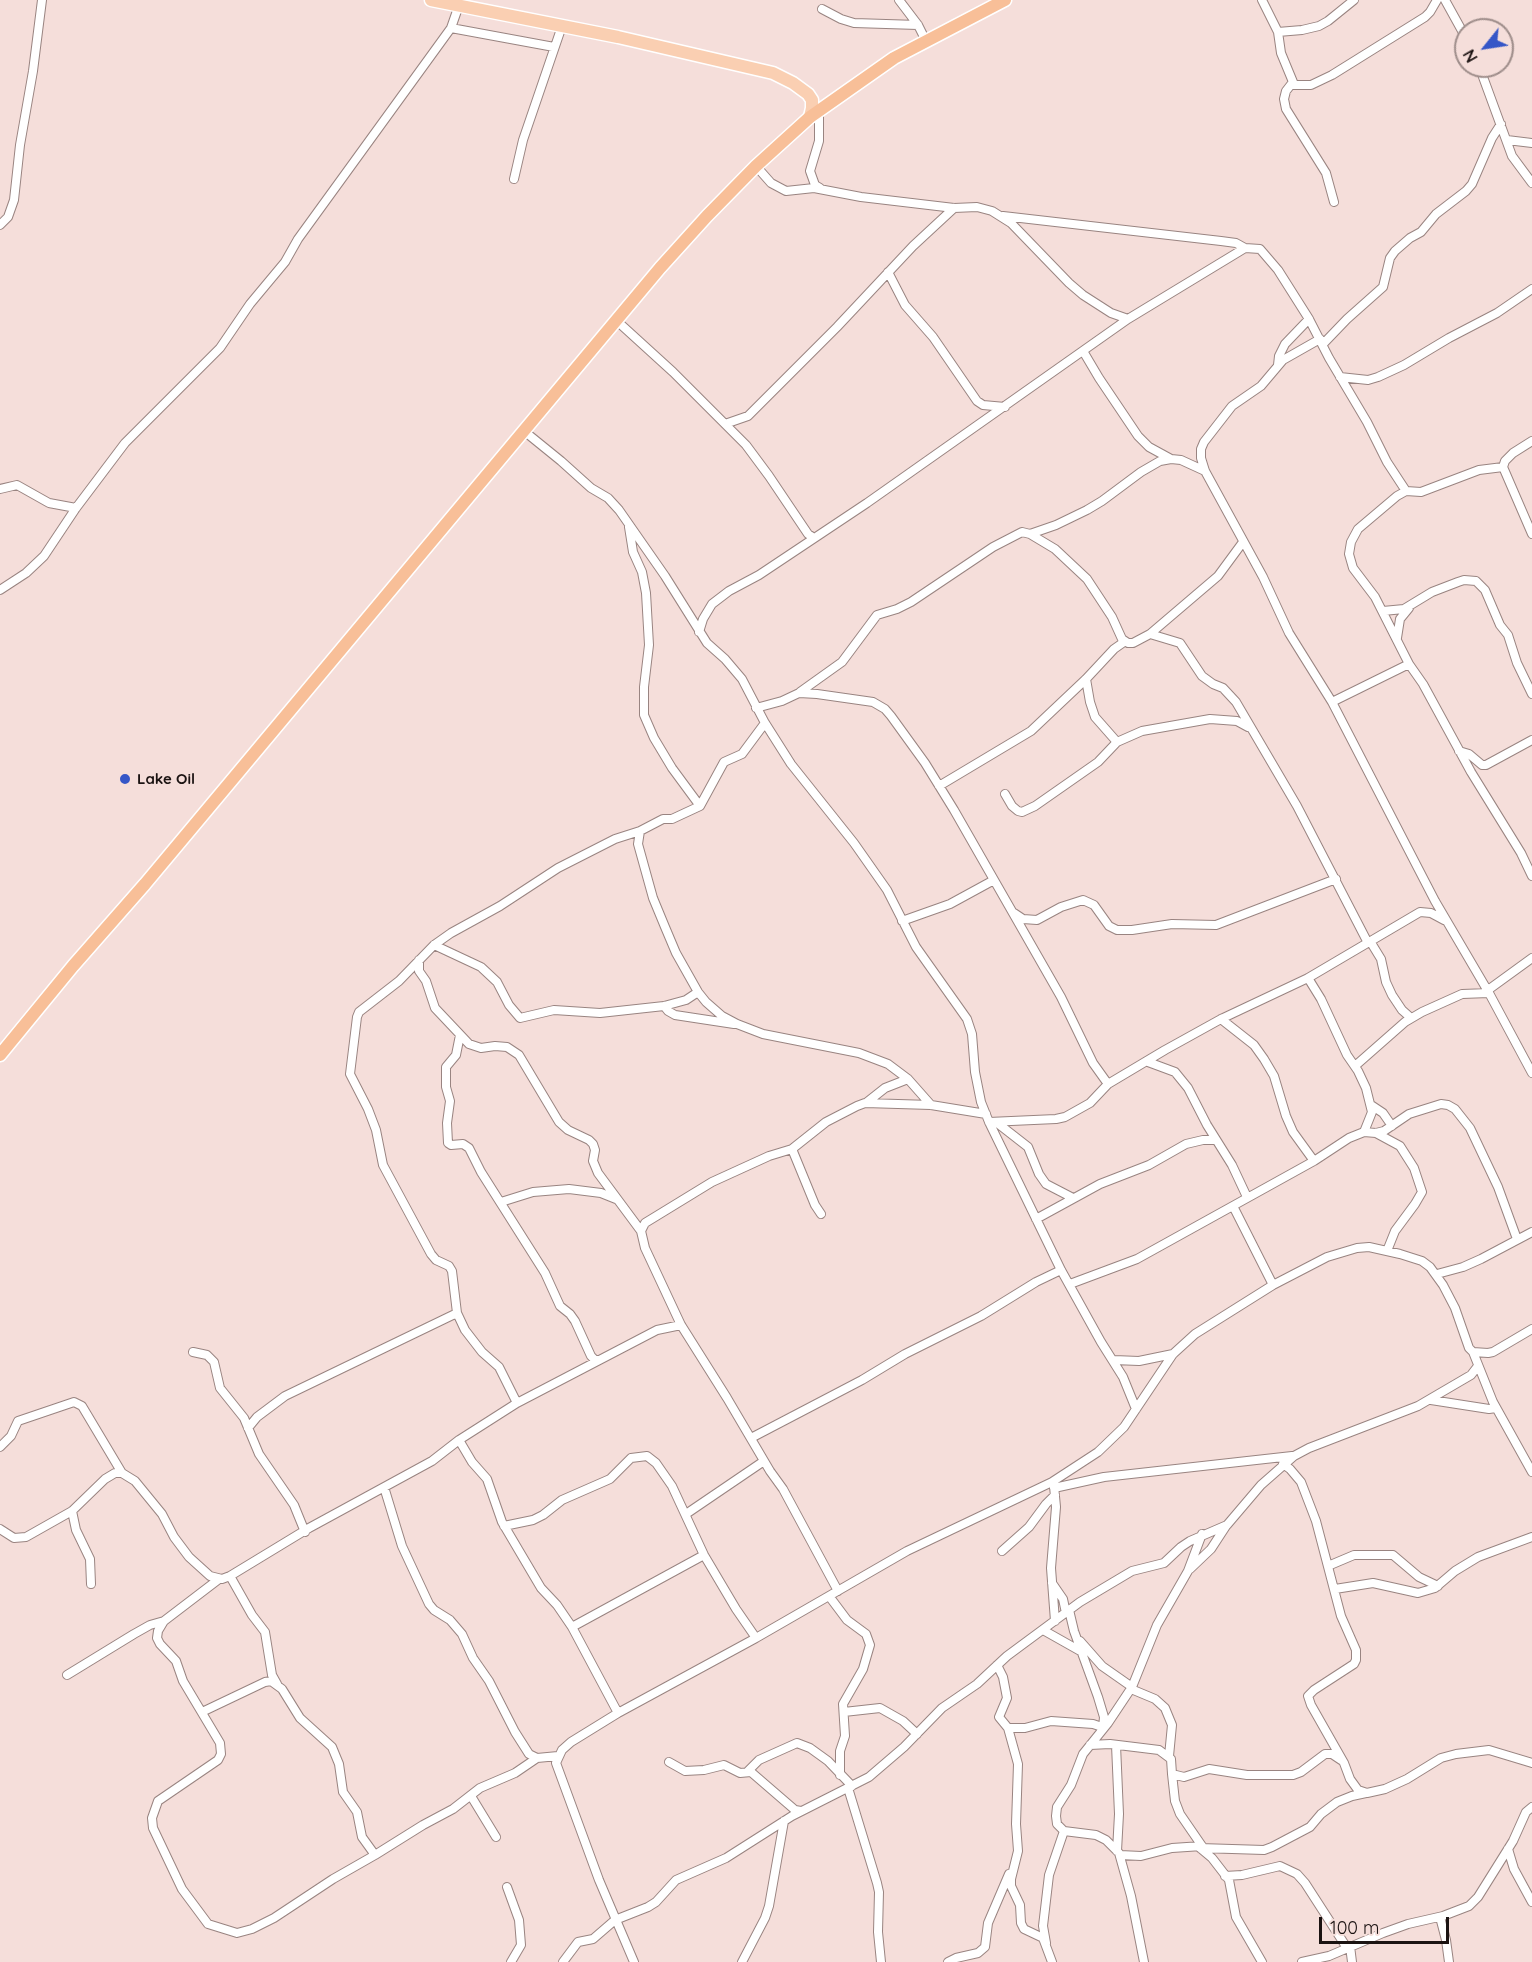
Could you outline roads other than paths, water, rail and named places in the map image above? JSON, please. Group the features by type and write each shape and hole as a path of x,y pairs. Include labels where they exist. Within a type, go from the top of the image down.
{"highway":[{"path":"0,1055 660,268 756,166 814,114 894,58 1005,0"}],"main road":[{"path":"431,0 562,26 773,73 808,94 814,114"}],"street":[{"path":"0,225 8,217 14,201 42,0"},
{"path":"899,0 918,25 926,41"},
{"path":"1262,0 1278,32 1278,44 1292,78 1292,85 1285,96 1286,109 1326,173 1334,202"},
{"path":"1278,32 1319,26 1354,0"},
{"path":"1292,85 1311,85 1332,75 1425,17 1437,0"},
{"path":"1445,0 1455,18"},
{"path":"0,590 26,573 44,556 76,508 125,443 220,348 451,28 459,5"},
{"path":"822,9 842,20 854,23 918,25"},
{"path":"514,179 523,140 562,26"},
{"path":"451,28 554,47"},
{"path":"1484,78 1512,156 1532,183"},
{"path":"814,114 818,147 810,171 815,185 821,189"},
{"path":"1501,124 1492,138 1472,184 1436,214 1421,232 1395,251 1390,258 1383,286 1322,342 1283,360 1261,386 1232,406 1204,442 1200,458 1263,577 1289,633 1332,702 1446,921 1488,991 1532,1073"},
{"path":"1507,140 1532,143"},
{"path":"756,166 771,183 786,191 821,189 861,197 954,208 977,207 1001,216 1221,241 1236,243 1245,248 1260,249 1266,254 1309,319 1387,462 1406,491"},
{"path":"725,424 748,417 924,235 954,208"},
{"path":"1001,216 1011,223 1083,295 1111,313 1128,319"},
{"path":"699,632 708,610 721,597 814,538 1005,407 1128,319 1245,248"},
{"path":"888,272 905,305 933,337 977,401 983,405 1005,407"},
{"path":"1340,377 1368,380 1378,377 1497,313 1532,289"},
{"path":"1278,367 1279,356 1285,344 1309,319"},
{"path":"617,321 673,372 746,445 808,534 814,538"},
{"path":"1083,351 1138,436 1149,447 1171,459"},
{"path":"524,431 591,488 608,498 665,576 699,632 742,679 756,708 791,764 878,877 930,969 967,1019 972,1034 975,1072 981,1102 1061,1270 1101,1342 1114,1360 1136,1409"},
{"path":"1532,441 1513,453 1505,461 1503,468 1532,534"},
{"path":"1030,534 1087,510 1160,461 1181,460 1205,471"},
{"path":"1503,468 1479,470 1421,492 1406,491 1366,520 1353,536 1349,549 1353,568 1383,611 1408,664 1431,699 1459,751 1521,853 1532,876"},
{"path":"0,489 18,485 49,503 76,508"},
{"path":"629,526 633,552 642,572 646,593 649,645 644,687 644,715 654,738 672,768 700,806"},
{"path":"756,708 782,701 799,693 842,662 877,615 910,602 993,547 1022,532 1030,534 1055,549 1087,579 1112,617 1124,642"},
{"path":"939,786 1031,731 1086,680 1114,649 1124,642 1133,643 1150,634 1218,576 1243,542"},
{"path":"1383,611 1397,611 1411,606 1432,592 1458,582 1470,580 1481,584 1500,625 1508,635 1517,663 1532,694"},
{"path":"1397,639 1400,620 1411,606"},
{"path":"1150,634 1180,644 1206,680 1230,694 1297,806 1369,942 1381,959 1386,982 1392,995 1402,1010 1411,1018"},
{"path":"1332,702 1408,664"},
{"path":"1086,680 1095,717 1117,742"},
{"path":"799,693 866,700 885,709 912,744 939,786 1061,997 1093,1063 1108,1084"},
{"path":"1005,794 1018,811 1022,812 1035,806 1098,762 1117,742 1153,728 1210,719 1237,721 1251,729"},
{"path":"517,1403 499,1367 471,1339 457,1313 452,1271 449,1266 436,1260 431,1254 383,1165 376,1130 368,1108 352,1080 350,1064 356,1037 357,1017 359,1012 389,990 434,945 451,933 508,901 558,868 615,839 640,831 663,819 672,819 700,806 724,762 742,754 765,723"},
{"path":"1459,751 1469,754 1482,765 1486,765 1532,740"},
{"path":"640,831 638,844 652,898 676,953 698,992 712,1008 737,1024 763,1034 859,1053 888,1064 908,1079 931,1105"},
{"path":"1521,853 1532,856"},
{"path":"1013,912 1023,919 1037,920 1061,907 1083,900 1094,905 1108,926 1117,930 1172,924 1216,926 1336,879"},
{"path":"902,921 950,904 994,880"},
{"path":"865,1103 931,1105 990,1120 1065,1117 1090,1103 1108,1084 1165,1050 1221,1018 1308,978 1420,912 1431,913 1446,921"},
{"path":"434,945 481,967 497,982 509,1005 520,1018 554,1010 600,1013 664,1006 686,1000 698,992"},
{"path":"1354,1066 1411,1018 1462,994 1488,991 1532,958"},
{"path":"419,960 419,970 426,981 435,1008 460,1035 476,1047 507,1047 519,1054 559,1122 568,1130 593,1144 595,1150 593,1161 597,1173 641,1230 645,1248 681,1324 783,1489 838,1591"},
{"path":"1308,978 1366,1088 1371,1105 1371,1118 1364,1132"},
{"path":"664,1006 675,1015 737,1024"},
{"path":"1221,1018 1254,1045 1264,1059 1274,1076 1293,1132 1314,1161"},
{"path":"460,1035 456,1055 446,1067 450,1106 447,1123 448,1143 463,1144 469,1148 481,1172 545,1274 560,1306 575,1321 591,1356 599,1360"},
{"path":"1148,1062 1170,1070 1181,1078 1232,1165 1247,1197"},
{"path":"641,1230 645,1223 712,1182 769,1156 792,1149 826,1122 865,1103 885,1089 908,1079"},
{"path":"1371,1105 1383,1113 1392,1126"},
{"path":"1070,1284 1137,1259 1314,1161 1349,1138 1364,1132 1384,1131 1409,1114 1432,1106 1448,1105 1455,1108 1470,1128 1498,1187 1517,1239"},
{"path":"990,1120 1028,1147 1039,1174 1046,1184 1073,1198"},
{"path":"1376,1133 1400,1146 1414,1168 1422,1192 1395,1231 1387,1251"},
{"path":"1036,1219 1100,1184 1149,1165 1186,1144 1216,1140"},
{"path":"792,1149 815,1205 821,1214"},
{"path":"501,1202 533,1192 569,1189 594,1191 617,1199"},
{"path":"1233,1206 1273,1285"},
{"path":"1437,1274 1481,1259 1532,1232"},
{"path":"1002,1551 1029,1527 1054,1488 1119,1433 1173,1354 1195,1334 1273,1285 1340,1252 1369,1247 1422,1262 1437,1274 1455,1308 1469,1348 1473,1352 1496,1408 1532,1472"},
{"path":"751,1438 862,1380 905,1354 981,1317 1036,1282 1061,1270"},
{"path":"248,1428 257,1417 285,1396 457,1313"},
{"path":"67,1675 150,1625 164,1621 219,1579 230,1576 432,1461 459,1440 517,1403 657,1330 681,1324"},
{"path":"1473,1352 1493,1352 1532,1329"},
{"path":"193,1352 207,1355 214,1362 220,1388 238,1409 265,1464 294,1505 304,1532"},
{"path":"1114,1360 1139,1361 1173,1354"},
{"path":"1188,1571 1211,1550 1227,1524 1261,1485 1294,1456 1431,1400 1471,1375 1478,1366"},
{"path":"1431,1400 1489,1409 1496,1408"},
{"path":"0,1447 11,1436 18,1421 74,1402 82,1406 122,1473 135,1481 162,1514 174,1537 189,1557 210,1576 219,1579"},
{"path":"459,1440 472,1462 487,1479 504,1526 541,1588 557,1605 572,1627 618,1713"},
{"path":"504,1526 533,1520 543,1515 562,1500 604,1483 632,1458 643,1455 652,1459 672,1486 704,1555 756,1638"},
{"path":"634,1962 615,1920 556,1763 558,1756 571,1742 618,1713 756,1638 907,1551 1054,1488 1104,1478 1294,1456"},
{"path":"686,1514 764,1461"},
{"path":"1283,1464 1301,1482 1316,1521 1341,1616 1356,1650 1356,1660 1348,1668 1308,1696 1344,1763 1350,1779 1358,1790 1367,1793"},
{"path":"0,1529 14,1539 26,1537 72,1512 105,1479 115,1473 122,1473"},
{"path":"384,1487 402,1545 425,1598 434,1610 450,1620 462,1634 515,1732 529,1754 537,1758"},
{"path":"1054,1488 1052,1583 1055,1621"},
{"path":"72,1512 76,1530 90,1559 91,1584"},
{"path":"563,1962 578,1942 592,1939 615,1920 656,1902 676,1880 726,1858 801,1811 874,1774 942,1708 977,1684 997,1665 1068,1611 1132,1572 1164,1563 1181,1547 1202,1534 1227,1524"},
{"path":"1202,1534 1188,1571 1157,1625 1132,1688 1083,1754 1071,1785 1057,1807 1057,1824 1064,1830 1096,1835 1106,1840 1118,1853 1141,1856 1172,1848 1264,1850 1310,1827 1321,1814 1337,1802 1397,1784 1441,1758 1489,1750 1532,1763"},
{"path":"1335,1589 1373,1583 1418,1593 1438,1586 1472,1561 1532,1537"},
{"path":"572,1627 704,1555"},
{"path":"1328,1566 1354,1555 1393,1555 1419,1578 1438,1586"},
{"path":"230,1576 252,1615 265,1632 272,1675 277,1685"},
{"path":"1052,1583 1068,1611 1098,1696 1104,1717 1103,1728"},
{"path":"830,1596 847,1620 866,1634 870,1645 863,1669 844,1701 844,1736 840,1751 840,1775"},
{"path":"164,1621 157,1638 176,1661 183,1681 220,1743 221,1754 212,1765 193,1775 158,1801 152,1818 153,1828 182,1889 208,1924 237,1933 252,1929 274,1918 333,1879 453,1809 490,1782 515,1773 537,1758 558,1756"},
{"path":"1043,1630 1082,1652"},
{"path":"1076,1636 1102,1666 1132,1688 1155,1699 1165,1708 1172,1725 1169,1756 1172,1764 1175,1801 1180,1814 1230,1884 1236,1917 1262,1962"},
{"path":"997,1665 1003,1677 1007,1698 999,1718 1008,1728 1018,1764 1016,1835 1018,1851 1011,1886 1020,1905 1022,1926 1026,1932 1043,1938 1046,1942"},
{"path":"202,1712 265,1682 271,1681 282,1689 300,1718 332,1747 339,1764 343,1792 357,1812 362,1837 375,1856"},
{"path":"844,1712 880,1708 903,1721 917,1734"},
{"path":"1008,1728 1025,1728 1045,1721 1093,1724 1103,1728"},
{"path":"669,1762 681,1770 690,1772 724,1765 740,1773 748,1771 759,1760 798,1743 816,1751 828,1761 850,1787 877,1882 881,1962"},
{"path":"1090,1745 1116,1745 1159,1750 1169,1756"},
{"path":"1116,1745 1118,1853 1131,1896 1144,1962"},
{"path":"1172,1774 1184,1777 1209,1769 1259,1775 1293,1775 1301,1772 1324,1754 1338,1756 1344,1763"},
{"path":"748,1771 795,1810 801,1811"},
{"path":"471,1796 495,1837"},
{"path":"1302,1962 1329,1956 1408,1924 1440,1917 1470,1906 1508,1849 1522,1819 1531,1806"},
{"path":"742,1962 769,1906 784,1821"},
{"path":"1052,1962 1043,1926 1049,1875 1064,1830"},
{"path":"1508,1849 1514,1869 1532,1902"},
{"path":"1225,1876 1242,1875 1280,1866 1297,1874 1348,1947 1352,1962"},
{"path":"948,1962 978,1953 985,1947 988,1923 1007,1877 1013,1871"},
{"path":"507,1887 519,1920 521,1945 511,1962"},
{"path":"1440,1917 1449,1962"}],"place":[{"name":"Lake Oil","path":"125,779"}]}
